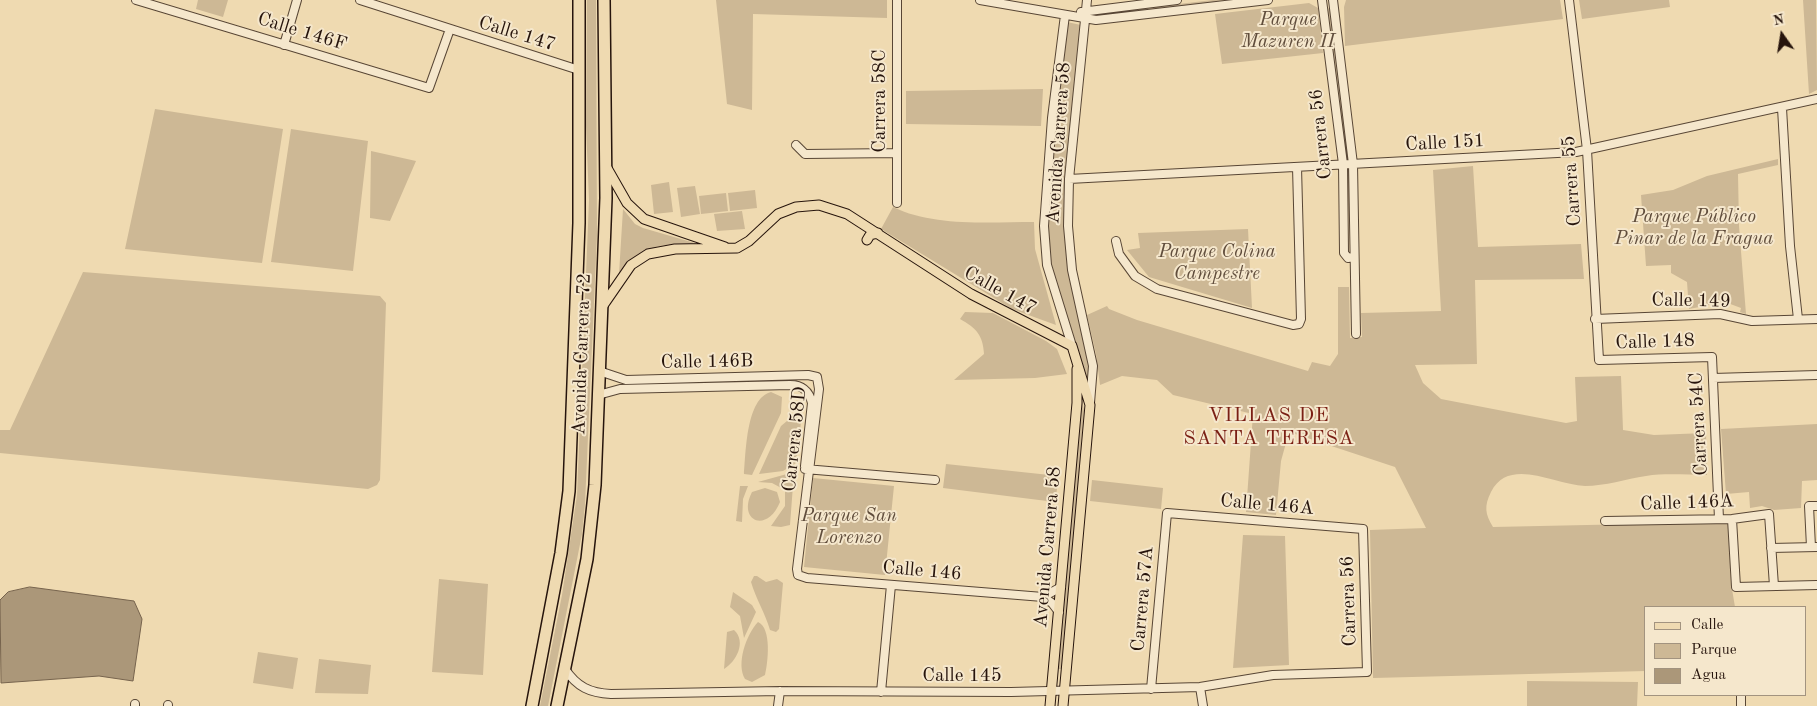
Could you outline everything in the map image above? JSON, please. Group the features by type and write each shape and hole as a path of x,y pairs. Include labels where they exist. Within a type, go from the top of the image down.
{"highway":[{"name":"Avenida Carrera 72","path":"532,706 561,553 569,491 579,223 579,0"},
{"name":"Avenida Carrera 72","path":"557,706 587,559 592,521 602,307 606,166 604,0"}],"main road":[{"path":"606,166 627,202 644,219 733,249"},
{"name":"Calle 147","path":"733,249 749,241 770,220 787,209 808,205 830,206 847,214 872,236 916,259 999,310 1072,346"},
{"path":"602,307 631,265 648,254 675,249 733,249"},
{"name":"Avenida Carrera 58","path":"1063,706 1090,405 1072,346"},
{"name":"Avenida Carrera 58","path":"1050,706 1077,403 1077,361"}],"street":[{"name":"Calle 146F","path":"136,0 429,88 450,29"},
{"path":"284,44 296,0"},
{"name":"Calle 147","path":"360,0 579,70"},
{"name":"Carrera 58C","path":"896,0 897,202"},
{"path":"980,0 1065,16 1086,15 1177,0"},
{"name":"Avenida Carrera 58","path":"1087,0 1069,179 1068,226 1071,262 1093,366 1090,405"},
{"path":"1086,15 1096,20 1268,0"},
{"name":"Carrera 56","path":"1322,0 1343,164 1344,253 1348,258 1353,257"},
{"name":"Carrera 56","path":"1333,0 1352,164 1356,334"},
{"name":"Carrera 55","path":"1569,0 1587,150 1595,319 1599,360"},
{"name":"Avenida Carrera 58","path":"1065,16 1052,118 1044,226 1047,265 1072,346"},
{"name":"Calle 151","path":"1069,179 1587,150 1817,99"},
{"path":"1782,108 1790,246 1798,319"},
{"path":"796,145 805,154 897,153"},
{"path":"1516,155 1517,165"},
{"path":"1116,241 1119,254 1135,276 1156,289 1293,325 1299,324 1301,318 1297,167"},
{"name":"Calle 149","path":"1595,319 1720,314 1752,321 1817,319"},
{"name":"Calle 148","path":"1599,360 1712,357"},
{"name":"Carrera 54C","path":"1712,357 1719,519"},
{"name":"Calle 146B","path":"599,371 619,378 644,379 817,377"},
{"path":"1713,378 1817,375"},
{"name":"Carrera 58D","path":"807,469 819,389 817,377"},
{"path":"644,379 644,389"},
{"name":"Calle 146B","path":"598,395 615,390 790,385 802,387 806,390"},
{"name":"Carrera 58D","path":"798,575 812,403 806,390"},
{"path":"807,469 935,480"},
{"path":"1774,586 1771,548 1814,547 1813,506"},
{"name":"Calle 146A","path":"1168,513 1363,529"},
{"name":"Carrera 57A","path":"1151,689 1168,513"},
{"name":"Calle 146A","path":"1605,521 1732,519 1769,514 1771,548"},
{"path":"1732,519 1736,587 1817,585"},
{"name":"Carrera 56","path":"1363,529 1367,672"},
{"name":"Calle 146","path":"798,575 807,578 1043,597"},
{"path":"881,692 891,585"},
{"path":"1059,612 1052,603 1043,597 1061,586"},
{"name":"Calle 145","path":"565,669 582,688 595,693 1064,691 1200,688 1273,675 1367,672"},
{"path":"1200,688 1203,706"},
{"path":"778,706 780,692"}],"green space":[{"path":"198,0 228,0 223,17 196,9"},
{"path":"587,0 596,0 597,235 585,504 582,534 548,706 540,706 562,595 577,495 589,200 586,126"},
{"path":"716,0 887,0 887,18 753,14 752,110 727,104"},
{"path":"1213,0 1238,0 1100,16 1101,13"},
{"name":"Parque Mazuren II","path":"1346,0 1560,0 1563,19 1345,46 1344,7"},
{"path":"1579,0 1669,0 1670,7 1582,19"},
{"path":"1803,0 1816,0 1817,90 1809,94"},
{"name":"Parque Mazuren II","path":"1309,3 1318,8 1323,53 1222,64 1215,14"},
{"path":"1330,8 1348,156 1345,156 1326,9"},
{"path":"1067,22 1081,25 1065,234 1072,289 1087,351 1089,383 1053,274 1048,242 1052,174"},
{"path":"1043,89 1041,126 906,124 906,91"},
{"path":"155,109 283,129 262,263 125,249"},
{"path":"291,129 368,141 353,271 271,262"},
{"path":"371,151 416,161 390,221 370,218"},
{"name":"Parque Público Pinar de la Fragua","path":"1778,159 1778,165 1738,174 1739,226 1746,314 1740,312 1741,308 1725,302 1689,309 1687,282 1671,273 1671,265 1646,266 1641,195 1673,190 1707,176"},
{"path":"1473,166 1478,247 1581,244 1584,279 1475,280 1477,364 1415,365 1423,383 1441,399 1566,423 1577,421 1575,377 1621,376 1623,430 1654,435 1706,433 1707,475 1653,475 1585,486 1521,474 1509,476 1499,481 1487,502 1487,514 1493,527 1728,522 1731,583 1735,606 1644,606 1644,671 1373,678 1370,530 1426,528 1395,467 1289,432 1281,461 1276,515 1246,512 1253,414 1173,395 1157,380 1122,376 1100,385 1096,354 1087,315 1107,306 1109,309 1137,320 1308,371 1312,362 1330,366 1338,354 1338,287 1349,287 1350,338 1362,337 1361,313 1441,311 1433,170"},
{"path":"669,182 673,212 654,214 651,185"},
{"path":"695,186 700,214 681,217 677,188"},
{"path":"755,190 757,208 730,211 728,193"},
{"path":"726,193 728,211 701,214 699,196"},
{"path":"893,207 926,218 944,221 981,223 1034,222 1035,249 1056,325 1012,309 881,229"},
{"path":"623,209 635,224 643,228 705,246 679,244 648,250 629,263 619,274"},
{"path":"742,211 745,229 717,231 714,214"},
{"name":"Parque Colina Campestre","path":"1248,229 1252,308 1149,277 1127,250 1140,248 1138,233"},
{"path":"83,272 380,296 386,303 380,480 377,485 368,489 0,453 0,430 10,430"},
{"path":"965,312 993,313 1046,341 1057,349 1067,374 1035,378 954,380 984,354 978,333 960,319"},
{"path":"1080,384 1084,411 1062,669 1058,669"},
{"path":"771,392 782,397 781,413 752,475 744,474 747,440 752,415 763,396"},
{"path":"793,416 798,417 801,422 796,463 783,471 759,474 781,426"},
{"path":"1817,424 1817,480 1802,481 1801,508 1774,510 1762,506 1750,508 1749,492 1726,494 1721,429"},
{"path":"946,464 1059,476 1055,502 943,488"},
{"path":"794,472 790,525 781,527 771,526 785,506 785,490 772,483 758,482"},
{"name":"Parque San Lorenzo","path":"813,478 894,486 885,575 804,567"},
{"path":"1092,480 1163,488 1161,509 1090,501"},
{"path":"740,486 748,486 743,499 742,522 736,521"},
{"path":"765,488 777,492 780,502 768,518 761,521 756,520 748,510 748,502 752,492"},
{"path":"1243,535 1285,536 1289,665 1233,668"},
{"path":"754,576 766,582 777,579 783,583 779,629 776,632 770,630 755,594 751,582"},
{"path":"439,579 488,584 483,675 432,672"},
{"path":"733,592 752,605 756,612 744,638 740,616 730,607"},
{"path":"758,622 765,631 767,638 767,662 765,675 752,682 745,679 742,673 742,658 746,642"},
{"path":"734,630 740,640 740,646 736,657 724,669 727,632"},
{"path":"258,652 298,658 293,689 253,683"},
{"path":"319,659 371,665 368,694 315,693"},
{"path":"1527,681 1638,682 1637,706 1527,706"}],"water":[{"path":"30,587 134,601 142,619 133,681 99,676 1,683 0,600 8,592"}],"district":[{"name":"VILLAS DE SANTA TERESA","path":"1269,428"}]}
